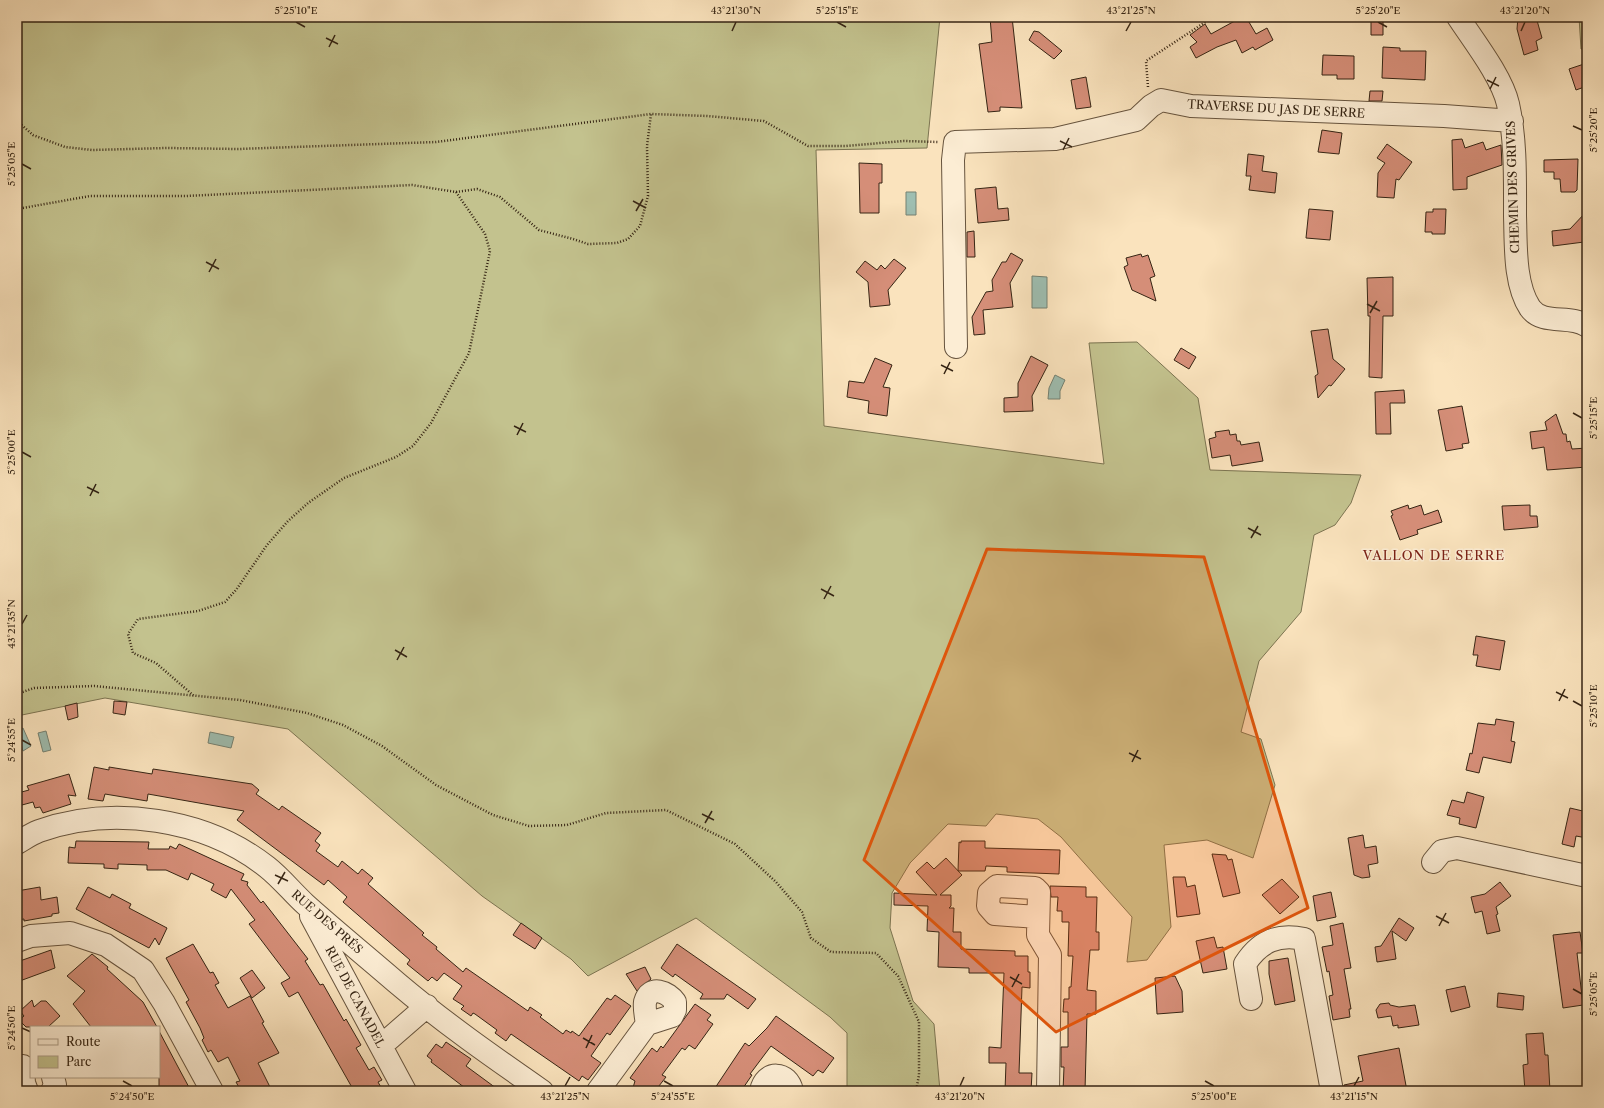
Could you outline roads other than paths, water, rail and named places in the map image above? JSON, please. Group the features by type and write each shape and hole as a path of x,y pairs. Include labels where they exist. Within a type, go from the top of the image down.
{"street":[{"name":"CHEMIN DES GRIVES","path":"1458,17 1500,83 1508,101 1512,121 1514,159 1516,260 1522,288 1531,309 1538,314 1547,318 1566,320 1587,326"},
{"name":"TRAVERSE DU JAS DE SERRE","path":"956,347 953,160 955,142 1055,139 1136,120 1151,106 1161,100 1191,106 1444,116 1512,121"},
{"name":"RUE DES PRÉS","path":"17,844 37,832 70,822 120,818 175,823 214,837 245,852 267,867 304,903 427,1006 542,1091"},
{"path":"1433,862 1442,851 1457,848 1587,876"},
{"name":"RUE DE CANADEL","path":"304,903 405,1091"},
{"path":"1038,917 1038,935 1050,955 1048,1091"},
{"path":"17,941 31,936 70,933 106,945 143,970 164,1003 212,1091"},
{"path":"1251,999 1245,964 1251,954 1266,941 1291,936 1304,939 1332,1091"},
{"path":"381,1046 427,1006"},
{"path":"598,1091 647,1024"},
{"path":"24,1064 24,1083 27,1091"},
{"path":"761,1091 762,1084 768,1078 776,1075 785,1078 790,1084 792,1091"},
{"path":"52,1091 55,1086 53,1078"}],"district":[{"name":"VALLON DE SERRE","path":"1434,555"}]}
